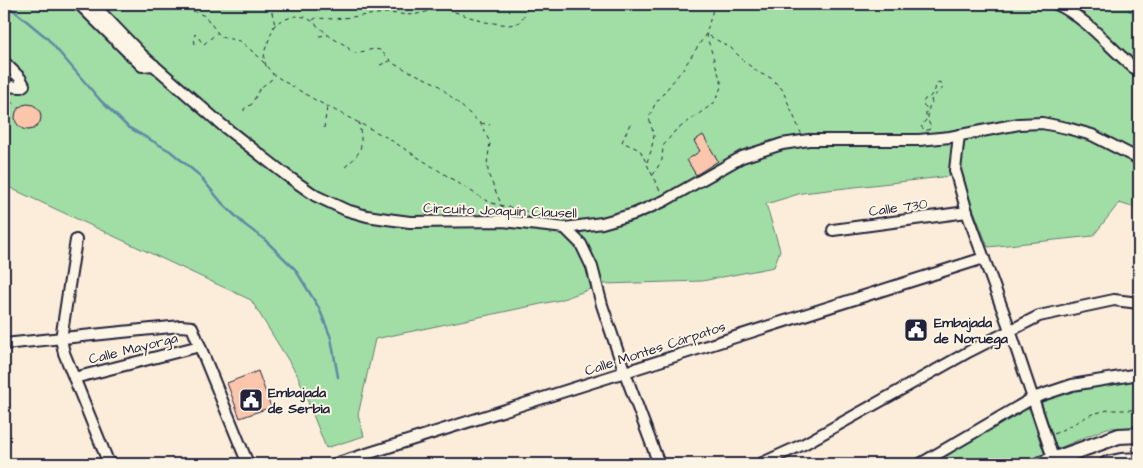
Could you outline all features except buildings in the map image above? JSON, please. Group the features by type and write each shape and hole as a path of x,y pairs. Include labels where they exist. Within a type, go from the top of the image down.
{"main road":[{"path":"1050,463 1119,436 1139,435"},
{"path":"1108,464 1139,460"}],"street":[{"name":"Circuito Joaquín Clausell","path":"79,4 142,66 154,65"},
{"name":"Circuito Joaquín Clausell","path":"93,4 154,65 222,125 286,175 316,196 346,210 367,216 410,222 503,221 566,228 593,225 619,219 664,201 742,157 782,144 839,139 919,140 1019,124 1042,123 1092,135 1139,159"},
{"path":"1056,4 1103,37 1139,72"},
{"path":"4,62 20,78 24,85 21,87 4,86"},
{"path":"959,135 955,170 967,212 1046,437 1050,463"},
{"name":"Calle 730","path":"833,230 967,212"},
{"path":"566,228 581,244 592,267 602,305 625,373 659,464"},
{"path":"76,240 61,339 64,353 109,464"},
{"name":"Calle Montes Cárpatos","path":"335,464 984,258"},
{"path":"760,464 804,444 1038,316 1114,300 1139,303"},
{"path":"4,344 181,326 192,327 248,464"},
{"name":"Calle Mayorga","path":"74,378 200,346"},
{"path":"920,464 1033,398 1072,385 1139,374"}],"path":[{"path":"136,4 146,4"},
{"path":"170,4 181,6 205,16 225,39 240,42 259,57 273,74 327,106 359,122 486,200 502,206 524,210 535,216 539,225"},
{"path":"270,4 275,25"},
{"path":"312,21 316,18 334,19 386,14 413,15 443,8 485,22 510,25 520,22 526,12 527,4"},
{"path":"647,162 654,136 649,118 655,104 683,69 706,34 716,4"},
{"path":"1122,4 1139,18"},
{"path":"266,67 265,50 275,25 286,18 295,16 305,17 312,21 332,38 347,46 352,52 380,50 390,60 403,68 437,84 480,123 490,143 487,164 489,176 502,206 503,221"},
{"path":"195,44 195,34 204,44 218,33"},
{"path":"319,36 328,34"},
{"path":"706,34 731,48 745,62 759,73 771,78 782,89 804,141"},
{"path":"653,175 662,160 662,146 675,131 714,103 722,85 706,34"},
{"path":"380,65 390,60"},
{"path":"244,112 244,109 255,100 260,88 271,80 273,74"},
{"path":"936,83 941,83 943,88 932,96 932,103 929,107 928,121 931,127 926,131 922,126 926,120 926,107 923,105 923,102 935,91 936,83"},
{"path":"4,96 16,106"},
{"path":"324,128 327,106"},
{"path":"345,167 360,153 362,144 359,122"},
{"path":"480,123 490,125"},
{"path":"630,124 622,142 640,150 664,201"},
{"path":"1046,437 1092,414 1108,410 1139,410"}],"green space":[{"path":"4,4 1139,4 1139,209 1119,203 1093,236 988,247 960,175 802,193 766,204 780,250 774,267 702,281 604,284 560,300 375,339 358,415 364,436 326,448 298,376 251,300 4,185"},
{"path":"1139,373 1139,427 1107,428 1057,449 1038,392 1075,378"},
{"path":"1025,395 1045,456 1028,464 920,464 977,428"}],"waterway":[{"path":"6,4 47,38 101,101 128,127 170,151 199,175 222,203 295,269 319,308 331,338 338,377"}],"place":[{"name":"Embajada de Noruega","path":"916,330"},
{"name":"Embajada de Serbia","path":"251,400"}]}
